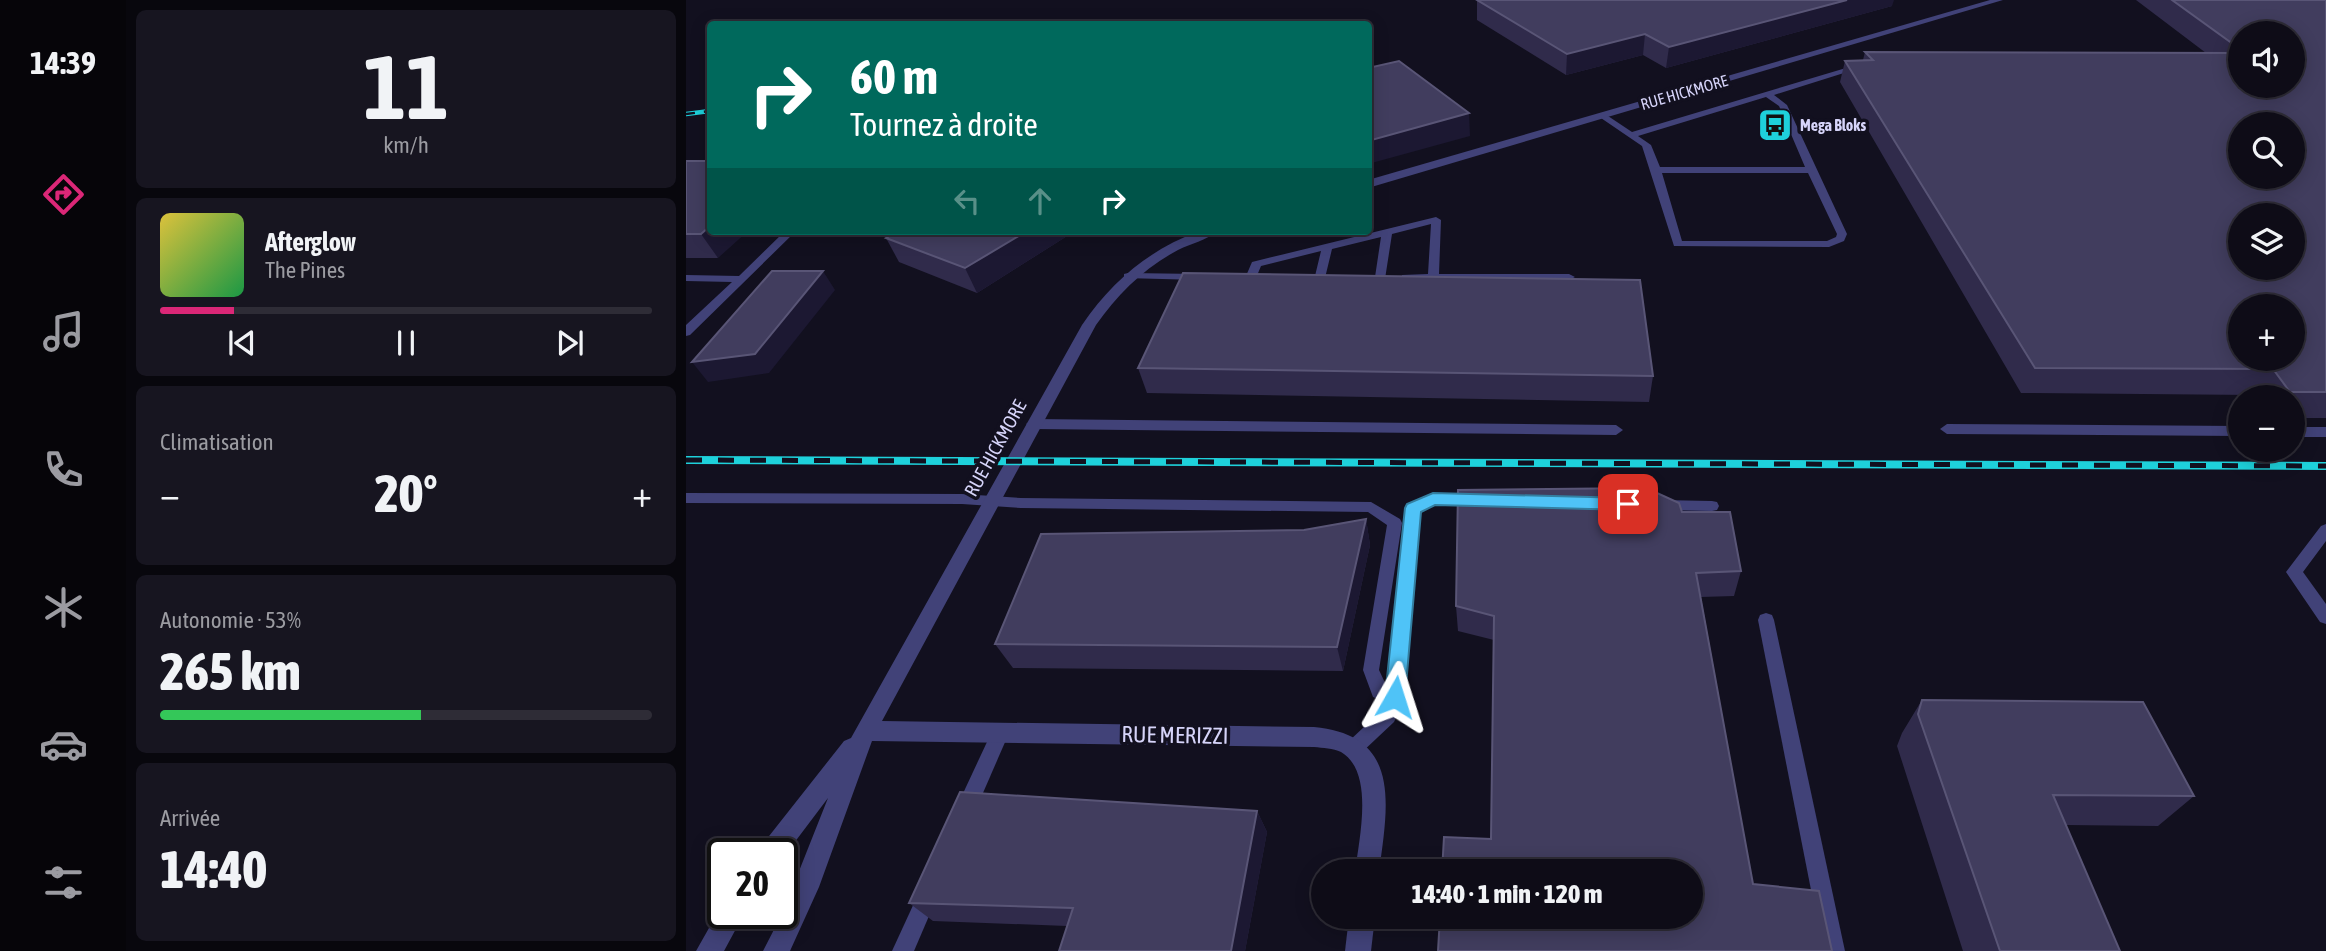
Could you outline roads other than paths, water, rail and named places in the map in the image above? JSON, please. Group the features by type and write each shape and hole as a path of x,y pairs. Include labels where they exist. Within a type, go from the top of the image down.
{"street":[{"name":"RUE HICKMORE","path":"1372,183 1999,0"},
{"name":"RUE HICKMORE","path":"864,731 990,500 1100,308 1128,276 1172,248 1202,235"},
{"name":"RUE MERIZZI","path":"864,731 1314,737 1332,739 1354,748"},
{"path":"783,838 864,731"},
{"path":"776,951 806,887 864,731"},
{"path":"1354,748 1366,763 1373,786 1368,859"},
{"path":"709,951 722,929"},
{"path":"1358,951 1361,929"}],"lane":[{"path":"1632,135 1874,63"},
{"path":"1602,116 1648,147 1678,244 1829,244 1840,239 1842,234 1783,105 1767,94"},
{"path":"1656,170 1811,170"},
{"path":"1372,235 1436,220 1433,277"},
{"path":"1387,231 1375,276 1569,277"},
{"path":"686,332 787,235"},
{"path":"1252,276 1256,264 1371,235"},
{"path":"1307,276 1327,276 1327,246"},
{"path":"1128,276 1214,276"},
{"path":"1239,276 1266,276"},
{"path":"686,278 742,279"},
{"path":"1033,424 1616,430"},
{"path":"1947,429 2228,431"},
{"path":"2305,432 2326,432"},
{"path":"686,498 1371,507 1395,523 1371,670 1379,692 1395,697"},
{"path":"1354,748 1388,716 1395,697 1413,508 1433,499 1489,500"},
{"path":"1642,504 1712,506"},
{"path":"2326,530 2294,572 2326,617"},
{"path":"1766,620 1835,951"},
{"path":"958,828 1000,733"},
{"path":"904,951 936,877"}],"railway":[{"path":"686,114 707,111"},
{"path":"686,460 2326,466"}],"place":[{"name":"Mega Bloks","path":"1775,125"}]}
